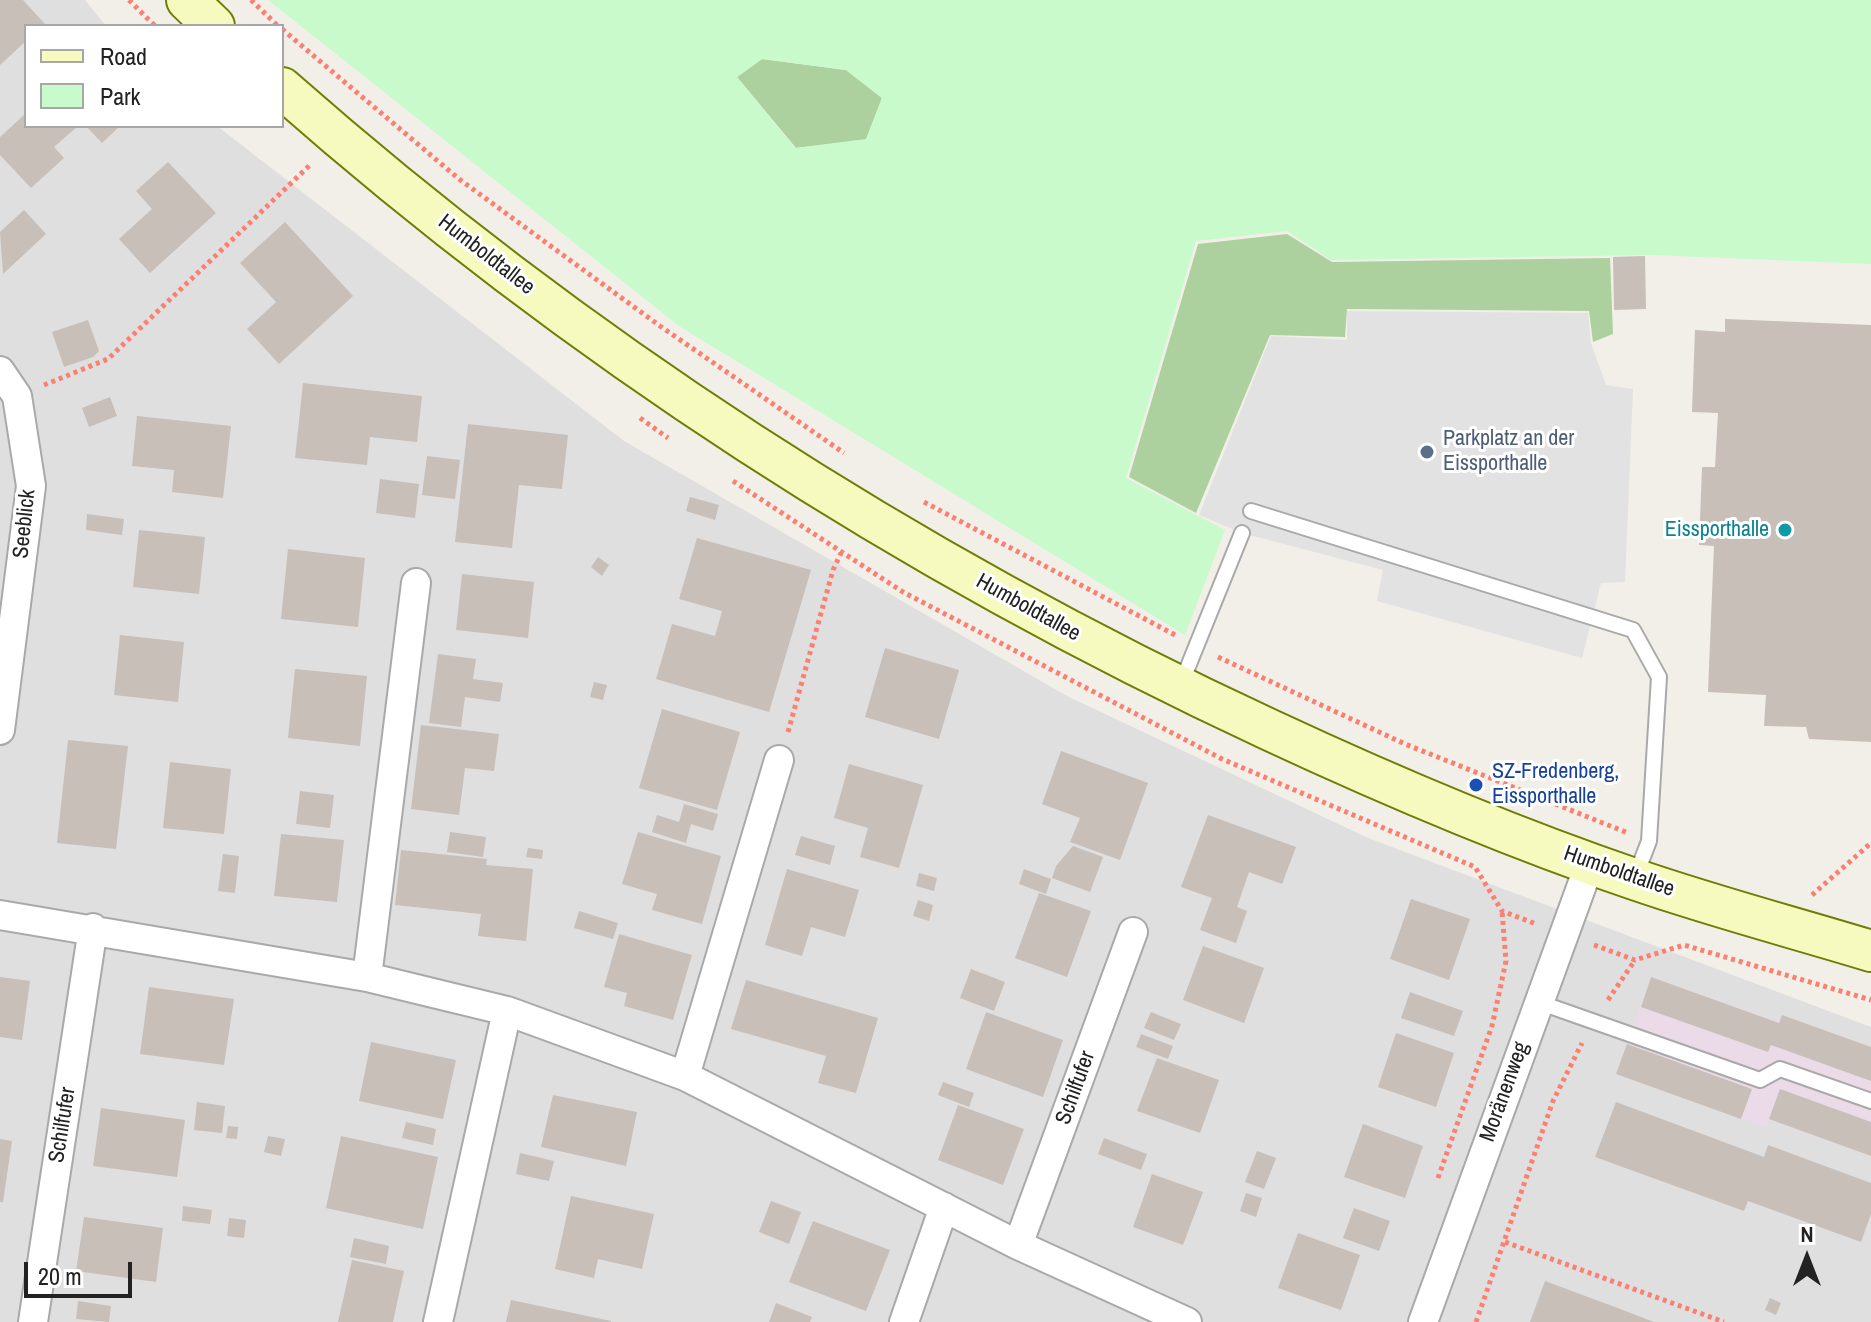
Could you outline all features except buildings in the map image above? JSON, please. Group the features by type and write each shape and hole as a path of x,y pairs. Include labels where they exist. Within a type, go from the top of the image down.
{"street":[{"path":"187,0 212,24"},
{"name":"Humboldtallee","path":"284,90 481,252 633,365 859,514 1114,656 1378,780 1590,863 1634,880 1871,951"},
{"name":"Seeblick","path":"0,371 17,396 31,486 0,730"},
{"path":"367,977 416,583"},
{"path":"685,1076 779,760"},
{"name":"Moränenweg","path":"1423,1322 1590,863"},
{"path":"0,915 93,928 367,977 507,1011 685,1076 1018,1245 1187,1322"},
{"name":"Schilfufer","path":"33,1322 93,928"},
{"name":"Schilfufer","path":"1018,1245 1133,932"},
{"path":"438,1322 507,1011"},
{"path":"904,1322 944,1207"}],"lane":[{"path":"1251,511 1633,630 1659,677 1649,841 1634,880"},
{"path":"1180,688 1242,533"},
{"path":"1538,1002 1760,1080 1780,1069 1871,1101"}],"path":[{"path":"129,0 153,24"},
{"path":"251,0 276,24"},
{"path":"284,31 459,179 660,326 857,462"},
{"path":"17,396 108,359 310,165"},
{"path":"910,494 1196,647 1405,744 1649,841"},
{"path":"779,760 833,570 841,553"},
{"path":"1811,896 1871,843"},
{"path":"1796,891 1826,901"},
{"path":"1434,1189 1492,1026 1506,961 1502,911"},
{"path":"1564,934 1635,960 1684,945 1871,1000"},
{"path":"1476,1322 1553,1101 1593,1023 1635,960"},
{"path":"1505,1242 1724,1322"}],"shaded area":[{"path":"0,0 85,0 104,24 24,24 24,128 220,128 624,441 1067,696 1368,838 1871,1027 1871,1322 0,1322"},
{"name":"Parkplatz an der Eissporthalle","path":"1347,311 1588,313 1591,343 1606,385 1633,389 1625,582 1601,583 1582,658 1377,601 1383,570 1242,533 1199,515 1271,336 1347,340"},
{"path":"1651,977 1778,1022 1782,1015 1871,1047 1871,1156 1769,1119 1766,1127 1617,1074"}],"green space":[{"path":"268,0 1871,0 1871,264 1652,255 1331,260 1287,231 1196,241 1126,478 1225,530 1185,635 679,326","holes":["762,59 846,70 882,98 866,139 795,148 737,77"]},
{"path":"762,59 846,70 882,98 866,140 796,148 737,77"},
{"path":"1287,234 1332,262 1610,258 1613,334 1593,342 1589,311 1347,309 1345,337 1270,335 1196,513 1129,477 1198,244"}],"place":[{"name":"Parkplatz an der Eissporthalle","path":"1427,452"},
{"name":"Eissporthalle","path":"1785,530"},
{"name":"SZ-Fredenberg, Eissporthalle","path":"1476,785"}]}
